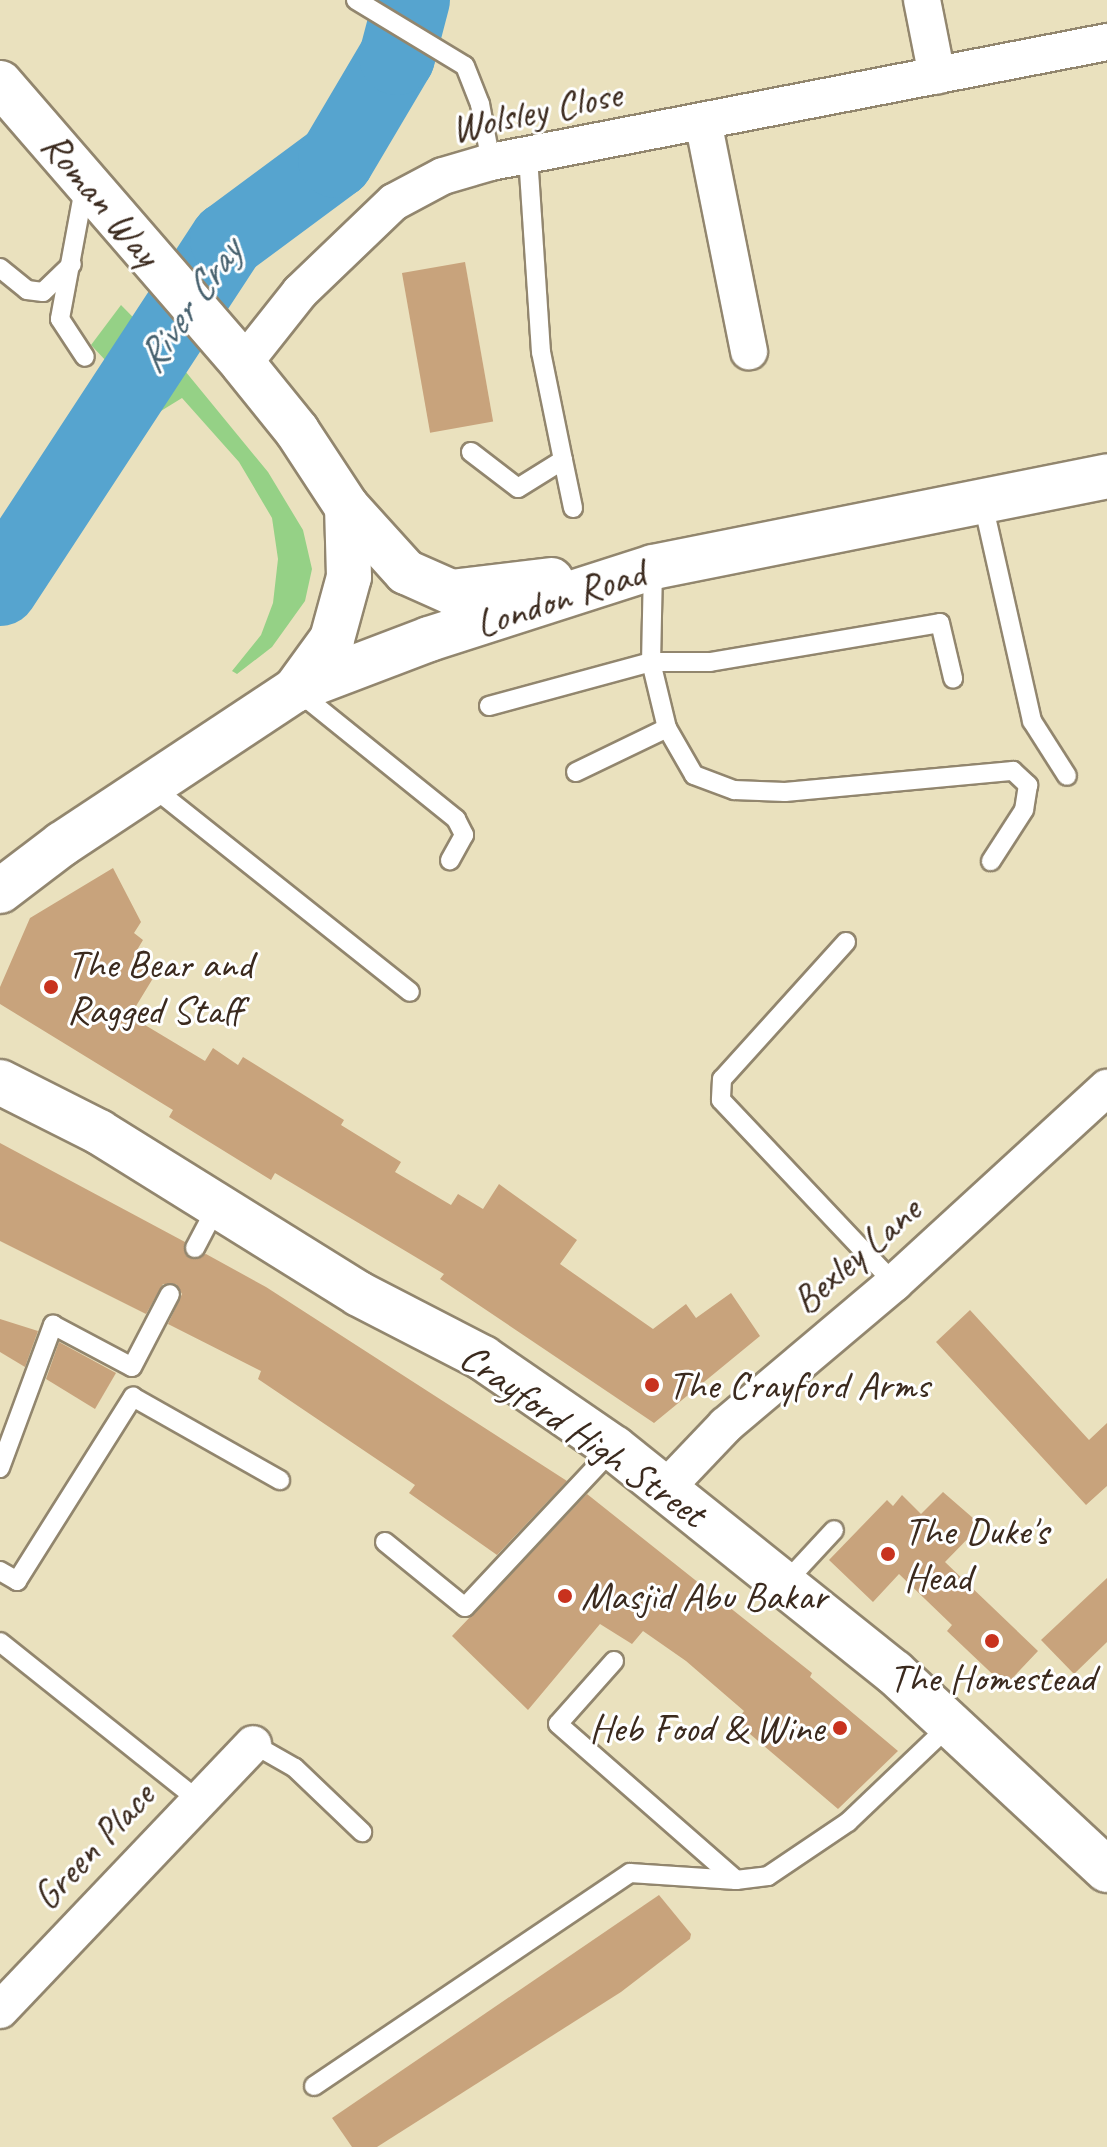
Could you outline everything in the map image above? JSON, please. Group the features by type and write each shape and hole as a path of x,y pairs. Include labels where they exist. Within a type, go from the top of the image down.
{"main road":[{"name":"Roman Way","path":"0,83 235,355 297,431 347,507 406,572 451,592 653,567"},
{"name":"London Road","path":"0,891 62,844 295,690 429,639 653,567 1107,476"},
{"path":"295,690 332,639 349,577 347,507"},
{"name":"London Road","path":"0,874 62,844"},
{"name":"Crayford High Street","path":"0,1082 99,1132 216,1208 359,1294 483,1358 614,1448 785,1583 951,1724 1107,1870"}],"street":[{"path":"922,0 937,76"},
{"name":"Wolsley Close","path":"235,355 394,202 443,176 491,162 1107,42"},
{"path":"703,121 749,351"},
{"name":"Bexley Lane","path":"665,1489 726,1425 894,1283 1107,1088"},
{"name":"Green Place","path":"0,2010 197,1799 253,1744"}],"lane":[{"path":"356,0 465,66 480,104 491,162"},
{"path":"528,156 541,352 573,508"},
{"path":"85,178 60,319 85,357"},
{"path":"0,268 27,290 43,292 72,264"},
{"path":"471,452 518,488 563,460"},
{"path":"982,499 1032,721 1067,776"},
{"path":"653,567 651,662 667,728 694,775 734,790 785,792 1013,771 1028,785 1024,810 991,861"},
{"path":"489,706 651,662 710,662 940,623 953,678"},
{"path":"295,690 456,819 464,835 450,860"},
{"path":"576,772 667,728"},
{"path":"150,785 410,992"},
{"path":"846,942 722,1079 721,1100 894,1283"},
{"path":"195,1248 216,1208"},
{"path":"0,1468 53,1325 132,1367 170,1294"},
{"path":"0,1571 17,1581 133,1397 280,1480"},
{"path":"385,1542 465,1607 614,1448"},
{"path":"785,1583 834,1530"},
{"path":"0,1642 197,1799"},
{"path":"614,1661 558,1724 736,1880"},
{"path":"314,2086 630,1873 736,1880 768,1876 848,1822 951,1724"},
{"path":"253,1744 295,1768 362,1832"}],"green space":[{"path":"121,305 181,366 268,472 303,530 312,569 305,601 272,647 237,674 232,671 261,635 273,603 278,559 272,518 239,462 182,398 156,414 91,345"}],"building":[{"path":"465,262 493,422 430,433 402,273"},
{"path":"113,868 141,922 134,933 143,940 134,955 158,970 130,1016 205,1061 213,1048 238,1065 243,1057 344,1120 341,1125 401,1162 395,1172 451,1205 458,1194 483,1209 499,1184 577,1240 560,1264 653,1329 686,1304 696,1318 731,1293 760,1336 654,1423 440,1279 444,1274 275,1173 271,1180 169,1117 173,1110 0,1004 0,987 30,918"},
{"path":"0,1143 185,1242 189,1258 206,1254 266,1287 567,1481 497,1555 409,1493 415,1485 258,1379 261,1371 168,1324 182,1294 176,1284 163,1284 146,1314 0,1241"},
{"path":"970,1310 1089,1440 1107,1423 1107,1486 1086,1505 936,1342"},
{"path":"0,1319 38,1331 25,1367 0,1352"},
{"path":"59,1342 116,1373 95,1409 46,1379"},
{"path":"943,1492 981,1525 945,1562 1038,1651 1005,1686 947,1631 952,1625 899,1574 873,1602 829,1560 887,1500 893,1506 902,1495 921,1514"},
{"path":"587,1494 812,1673 810,1677 898,1751 838,1809 736,1722 744,1711 686,1661 643,1631 632,1644 600,1624 528,1710 452,1636"},
{"path":"1107,1578 1107,1642 1074,1674 1041,1640"},
{"path":"659,1895 691,1934 690,1939 621,1992 377,2147 352,2147 332,2118"}],"waterway":[{"name":"River Cray","path":"0,588 228,240 336,160 397,57 412,0"}],"place":[{"name":"The Bear and Ragged Staff","path":"51,987"},
{"name":"The Crayford Arms","path":"652,1385"},
{"name":"The Duke's Head","path":"888,1554"},
{"name":"Masjid Abu Bakar","path":"565,1596"},
{"name":"The Homestead","path":"992,1641"},
{"name":"Heb Food & Wine","path":"840,1728"}]}
